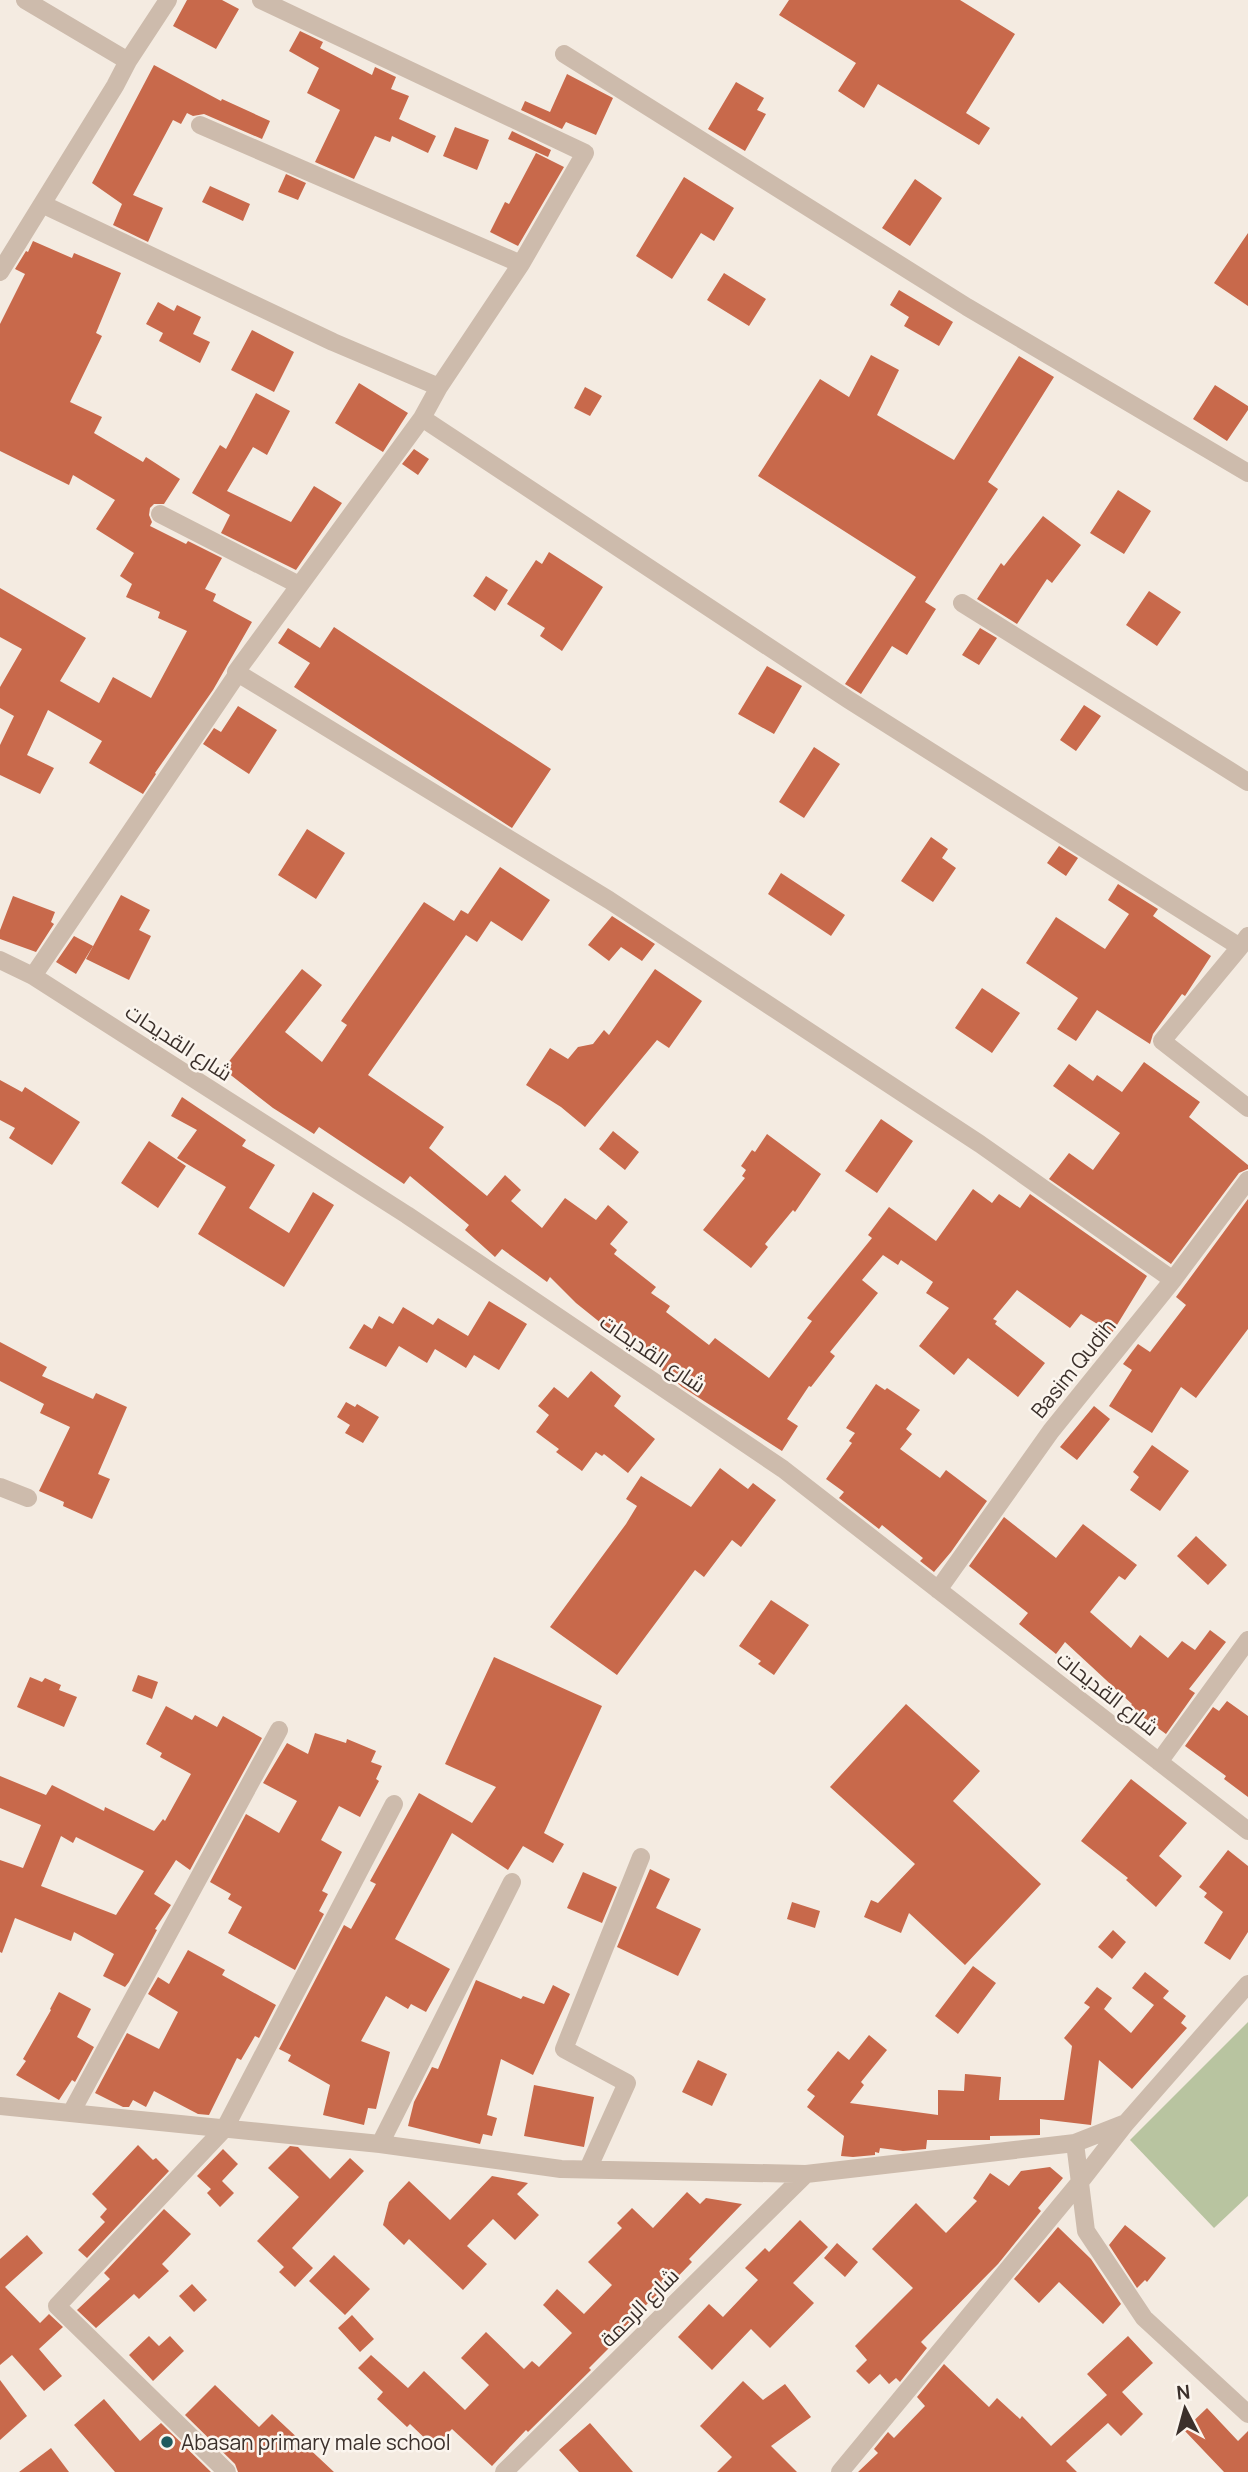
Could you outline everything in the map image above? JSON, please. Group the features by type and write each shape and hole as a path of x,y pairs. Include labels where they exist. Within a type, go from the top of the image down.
{"street":[{"path":"26,0 128,61"},
{"path":"0,272 168,0"},
{"path":"33,976 238,673 236,672 422,418 439,387 521,264 585,153 261,0"},
{"path":"564,54 967,307 1248,473"},
{"path":"200,125 521,264"},
{"path":"42,204 333,342 439,387"},
{"path":"422,418 849,700 1244,941 1162,1041 1248,1108"},
{"path":"160,514 299,584"},
{"path":"962,603 1248,782"},
{"path":"236,672 621,907 980,1144 1173,1280"},
{"name":"شارع القديحات","path":"0,960 33,976 407,1215 783,1469 1248,1831"},
{"name":"Basim Qudih","path":"939,1590 1051,1431 1173,1280 1248,1180"},
{"path":"0,1487 28,1498"},
{"path":"1159,1762 1248,1640"},
{"path":"72,2111 279,1730"},
{"path":"227,2472 57,2306 225,2128 394,1804"},
{"path":"588,2169 627,2083 564,2049 641,1857"},
{"path":"380,2144 512,1882"},
{"path":"840,2472 1126,2123 1248,1984"},
{"path":"0,2106 72,2111 380,2144 561,2169 806,2174 1075,2143 1126,2123"},
{"path":"1075,2143 1086,2231 1144,2318 1248,2414"},
{"name":"شارع الرحمة","path":"504,2472 806,2174"}],"green space":[{"path":"1248,2022 1248,2196 1214,2228 1130,2140"}],"building":[{"path":"187,0 222,0 239,9 216,49 173,26"},
{"path":"789,0 960,0 1015,34 966,113 990,128 979,145 878,84 864,108 838,91 856,63 779,15"},
{"path":"300,31 323,42 320,48 372,75 375,67 396,77 391,89 409,96 399,119 436,136 428,153 392,136 390,142 375,136 354,179 315,162 340,110 307,93 319,68 289,51"},
{"path":"154,65 221,101 222,99 270,121 262,139 204,114 193,116 187,113 181,124 173,120 133,195 163,208 148,242 113,225 122,204 92,183"},
{"path":"567,74 613,98 596,135 566,122 562,129 521,110 525,101 550,112"},
{"path":"736,82 764,98 757,110 766,114 745,151 708,129"},
{"path":"455,127 489,140 477,170 443,156"},
{"path":"512,131 551,150 548,157 508,139"},
{"path":"536,153 564,167 518,246 490,232 505,202 509,204"},
{"path":"286,174 306,183 298,200 278,192"},
{"path":"684,177 734,208 714,241 701,233 672,279 636,256"},
{"path":"915,179 942,198 910,246 882,228"},
{"path":"210,186 250,204 243,221 202,202"},
{"path":"1248,233 1248,306 1214,283"},
{"path":"33,241 72,258 74,253 121,273 96,333 102,336 70,402 102,417 94,433 143,462 146,457 180,479 164,504 154,504 150,508 150,526 222,558 205,589 216,594 213,601 252,622 213,690 143,794 89,763 102,741 48,710 27,755 54,768 40,794 0,775 0,745 14,716 0,708 0,687 22,649 0,637 0,588 86,638 60,681 99,703 113,677 151,698 187,631 158,618 160,612 126,597 132,584 120,576 134,553 96,529 115,500 73,475 69,485 0,451 0,324 25,274 15,269"},
{"path":"724,273 766,299 749,326 707,300"},
{"path":"899,290 953,322 939,346 904,326 909,317 890,305"},
{"path":"158,302 174,311 177,305 201,317 193,334 210,342 200,363 159,341 163,333 146,324"},
{"path":"252,330 294,352 274,392 231,370"},
{"path":"871,355 899,370 877,415 954,460 1019,356 1054,377 988,482 998,489 925,602 936,609 907,655 892,646 861,694 845,684 916,577 758,476 820,379 849,397"},
{"path":"359,383 408,413 383,452 335,423"},
{"path":"1215,385 1248,406 1227,441 1193,419"},
{"path":"585,387 602,396 590,416 574,408"},
{"path":"256,393 290,411 267,455 253,447 227,491 291,522 314,486 342,503 296,570 221,533 230,515 192,493 220,445 226,449"},
{"path":"414,449 429,459 418,475 402,464"},
{"path":"1118,490 1151,511 1124,554 1090,533"},
{"path":"1043,516 1081,545 1052,583 1047,579 1017,624 977,599 1001,563 1004,566"},
{"path":"549,552 603,587 562,651 540,636 545,628 507,604 536,560 542,564"},
{"path":"486,576 508,590 495,611 473,596"},
{"path":"1149,591 1181,612 1157,646 1126,625"},
{"path":"334,627 551,769 512,828 294,687 310,663 278,643 288,628 320,648"},
{"path":"980,628 997,638 979,665 962,655"},
{"path":"767,666 802,686 774,734 738,714"},
{"path":"1084,705 1101,716 1076,751 1060,740"},
{"path":"238,706 277,730 249,774 203,744 214,728 221,732"},
{"path":"814,747 840,764 804,818 779,802"},
{"path":"307,829 345,853 316,899 278,875"},
{"path":"931,837 948,849 942,858 956,868 933,902 901,881"},
{"path":"1059,846 1078,858 1066,876 1047,863"},
{"path":"500,867 550,900 522,941 491,921 477,942 466,935 368,1075 444,1127 429,1148 487,1196 505,1175 521,1190 511,1201 542,1228 565,1198 596,1220 608,1205 628,1222 610,1244 617,1250 614,1254 656,1287 651,1293 670,1306 666,1312 709,1345 715,1338 769,1378 812,1321 807,1318 872,1238 868,1235 889,1207 936,1241 973,1189 992,1203 999,1194 1020,1208 1030,1194 1147,1276 1112,1333 1081,1314 1070,1328 1017,1290 993,1319 997,1321 995,1324 1045,1363 1018,1397 968,1358 954,1375 919,1346 949,1308 926,1293 933,1282 901,1260 898,1265 883,1255 862,1280 878,1293 830,1352 835,1356 811,1387 809,1386 787,1419 798,1426 782,1451 682,1387 652,1362 656,1357 620,1332 617,1336 576,1303 550,1277 547,1282 502,1249 495,1257 465,1230 469,1225 410,1176 404,1184 319,1127 314,1134 273,1108 223,1069 302,969 322,985 285,1032 322,1062 347,1025 341,1021 424,902 454,921 461,910 468,914"},
{"path":"781,873 845,915 831,936 768,894"},
{"path":"1118,884 1158,909 1153,916 1211,956 1185,996 1182,994 1153,1034 1150,1044 1097,1010 1076,1041 1057,1029 1078,998 1026,963 1056,917 1105,949 1129,914 1108,900"},
{"path":"121,895 150,910 139,930 151,936 129,980 86,959"},
{"path":"13,896 55,912 51,922 54,924 36,952 0,939 0,930"},
{"path":"612,916 655,944 642,961 621,947 609,961 588,945"},
{"path":"74,936 93,946 76,974 56,962"},
{"path":"655,969 702,1001 669,1048 657,1040 585,1127 561,1107 526,1085 550,1048 568,1059 578,1047 593,1044 604,1030 609,1035"},
{"path":"982,988 1020,1013 992,1053 955,1028"},
{"path":"1144,1062 1200,1102 1189,1117 1248,1165 1248,1169 1239,1173 1171,1264 1049,1179 1069,1153 1093,1170 1120,1133 1053,1086 1069,1064 1093,1081 1097,1075 1122,1092"},
{"path":"0,1080 22,1092 25,1087 80,1122 52,1165 9,1138 15,1128 0,1120"},
{"path":"182,1097 246,1140 242,1146 275,1165 249,1208 289,1233 313,1192 334,1205 284,1287 198,1234 226,1187 177,1158 197,1130 171,1116"},
{"path":"881,1119 913,1141 877,1193 845,1171"},
{"path":"613,1131 639,1152 625,1170 599,1149"},
{"path":"767,1134 821,1174 795,1212 793,1210 765,1244 768,1247 751,1268 703,1230 745,1178 742,1176 746,1170 741,1166"},
{"path":"149,1141 186,1166 158,1208 121,1183"},
{"path":"1248,1199 1248,1329 1196,1398 1181,1387 1152,1433 1109,1406 1132,1370 1123,1364 1138,1344 1150,1352 1186,1305 1176,1297"},
{"path":"489,1301 527,1324 499,1370 474,1355 466,1368 435,1349 427,1363 399,1346 386,1367 349,1348 364,1324 372,1329 379,1316 393,1324 403,1307 433,1325 438,1318 468,1336"},
{"path":"0,1342 47,1367 42,1376 93,1399 96,1393 127,1407 98,1474 110,1479 92,1519 39,1491 70,1427 40,1413 44,1404 0,1381"},
{"path":"591,1371 621,1396 614,1406 655,1439 628,1473 604,1454 602,1456 596,1452 582,1471 556,1452 559,1449 536,1432 549,1415 538,1406 554,1387 568,1398"},
{"path":"876,1384 885,1390 887,1388 920,1410 906,1429 912,1434 900,1449 940,1478 946,1470 987,1501 934,1572 920,1561 923,1558 882,1525 879,1529 839,1498 844,1492 826,1479 852,1443 849,1441 855,1433 846,1428"},
{"path":"346,1402 355,1407 357,1404 379,1417 363,1443 345,1433 350,1425 337,1417"},
{"path":"1094,1406 1110,1419 1077,1460 1060,1447"},
{"path":"1152,1445 1189,1471 1160,1511 1130,1490 1139,1477 1133,1472"},
{"path":"720,1468 748,1489 753,1483 776,1500 741,1547 732,1540 704,1577 695,1570 617,1675 550,1627 637,1506 626,1499 641,1476 691,1507"},
{"path":"1004,1517 1056,1558 1083,1524 1137,1565 1125,1580 1119,1576 1090,1612 1131,1648 1140,1635 1168,1658 1182,1641 1195,1650 1210,1630 1226,1642 1189,1689 1195,1693 1166,1734 1129,1707 1132,1704 1065,1642 1056,1654 1019,1624 1028,1613 969,1566"},
{"path":"1196,1536 1227,1565 1208,1585 1177,1556"},
{"path":"771,1600 809,1625 774,1675 758,1664 761,1661 739,1646"},
{"path":"494,1657 602,1706 544,1833 564,1844 553,1863 523,1846 508,1870 452,1833 395,1939 450,1969 426,2012 411,2004 408,2009 386,1996 361,2041 390,2052 376,2109 368,2108 364,2125 323,2115 330,2085 288,2061 291,2055 279,2049 344,1925 351,1929 376,1884 370,1881 419,1793 472,1823 496,1787 445,1764"},
{"path":"138,1675 158,1682 152,1699 132,1691"},
{"path":"30,1677 42,1682 45,1678 61,1685 59,1690 77,1697 64,1727 17,1707"},
{"path":"1227,1701 1248,1716 1248,1797 1224,1779 1226,1776 1185,1746 1213,1707 1219,1711"},
{"path":"906,1704 980,1771 953,1801 1041,1884 965,1965 909,1913 901,1933 864,1917 871,1900 878,1903 915,1864 830,1787"},
{"path":"166,1706 192,1720 195,1715 217,1727 223,1716 262,1738 190,1870 176,1860 154,1894 171,1905 155,1929 157,1930 129,1982 125,1987 103,1976 114,1954 74,1932 71,1941 15,1918 2,1953 0,1952 0,1860 23,1868 41,1825 0,1808 0,1776 46,1795 52,1785 104,1811 105,1807 154,1831 163,1819 165,1821 191,1774 160,1757 162,1753 146,1744","holes":["61,1836 73,1843 76,1837 144,1871 116,1915 41,1886"]},
{"path":"315,1733 346,1743 347,1739 376,1751 371,1762 382,1766 376,1779 379,1781 360,1817 339,1806 321,1840 342,1852 322,1891 328,1894 319,1911 324,1914 295,1970 228,1933 242,1907 228,1899 231,1894 210,1882 246,1814 279,1833 297,1801 263,1783 287,1743 308,1754"},
{"path":"1131,1779 1187,1823 1159,1856 1182,1876 1156,1907 1126,1880 1128,1878 1081,1841"},
{"path":"1228,1850 1248,1866 1248,1932 1230,1960 1204,1943 1223,1912 1204,1897 1207,1893 1199,1887"},
{"path":"650,1869 670,1879 656,1908 701,1929 678,1976 617,1947"},
{"path":"583,1872 617,1887 602,1923 567,1908"},
{"path":"792,1902 820,1911 815,1928 787,1919"},
{"path":"1113,1930 1126,1942 1112,1959 1098,1947"},
{"path":"188,1950 225,1970 222,1975 276,2005 259,2038 255,2036 241,2060 237,2058 209,2115 198,2114 154,2091 146,2107 133,2100 129,2107 123,2107 95,2093 127,2033 159,2049 178,2012 148,1994 158,1977 169,1984"},
{"path":"973,1966 996,1983 958,2034 935,2016"},
{"path":"1145,1972 1169,1991 1163,1998 1186,2016 1181,2023 1187,2028 1132,2089 1099,2060 1091,2125 1040,2119 1040,2135 990,2136 990,2140 927,2140 926,2149 903,2151 880,2148 875,2155 853,2157 841,2156 844,2136 807,2107 815,2096 807,2090 838,2051 849,2060 869,2035 887,2050 861,2082 864,2085 850,2103 938,2115 938,2090 964,2091 965,2074 1001,2077 999,2100 1064,2100 1072,2046 1064,2038 1090,2007 1084,2003 1097,1987 1112,1998 1104,2009 1131,2033 1154,2005 1132,1988"},
{"path":"476,1980 521,1999 523,1996 544,2004 553,1985 570,1994 533,2075 501,2059 487,2115 497,2118 492,2136 483,2134 480,2144 408,2126 414,2102 432,2067 438,2069"},
{"path":"59,1992 91,2009 77,2037 94,2047 75,2082 72,2080 59,2100 16,2075 26,2061 23,2059"},
{"path":"698,2060 727,2074 712,2106 682,2092"},
{"path":"534,2085 594,2097 584,2147 524,2136"},
{"path":"138,2145 169,2171 87,2258 78,2250 105,2222 100,2217 107,2209 92,2194"},
{"path":"290,2146 298,2147 330,2179 350,2158 364,2171 292,2248 313,2268 295,2287 279,2272 284,2267 257,2241 299,2197 268,2168"},
{"path":"223,2149 238,2164 222,2181 234,2193 220,2207 207,2193 211,2189 197,2176"},
{"path":"1050,2167 1063,2178 1038,2208 1041,2211 998,2264 921,2342 927,2348 900,2382 896,2378 889,2384 880,2374 869,2384 856,2371 867,2360 855,2346 913,2288 872,2249 916,2203 946,2233 977,2201 973,2198 990,2173 1009,2186 1021,2171"},
{"path":"492,2176 528,2183 517,2194 539,2215 515,2240 493,2219 467,2246 487,2264 463,2290 409,2239 404,2245 383,2225 389,2202 409,2181 450,2220"},
{"path":"687,2192 700,2204 706,2198 742,2204 689,2259 692,2262 611,2341 614,2343 589,2368 591,2370 528,2432 526,2430 492,2466 452,2429 434,2447 410,2424 407,2427 377,2399 383,2392 358,2368 371,2355 408,2388 424,2371 465,2410 489,2385 461,2358 486,2332 524,2369 532,2361 539,2367 572,2333 543,2305 557,2289 584,2314 612,2285 588,2262 622,2228 617,2223 632,2208 653,2228"},
{"path":"164,2209 191,2234 162,2264 169,2271 139,2299 134,2294 96,2328 77,2310 110,2279 104,2273"},
{"path":"800,2220 828,2247 793,2283 814,2303 770,2348 751,2329 712,2370 678,2337 709,2304 723,2317 758,2280 745,2268 765,2248 769,2252"},
{"path":"1125,2225 1166,2258 1147,2282 1145,2280 1137,2288 1109,2245"},
{"path":"1058,2227 1091,2259 1121,2304 1103,2324 1059,2282 1039,2303 1014,2279"},
{"path":"27,2235 43,2253 5,2287 40,2323 49,2314 63,2327 39,2349 62,2376 44,2391 12,2355 0,2365 0,2259"},
{"path":"837,2243 858,2262 845,2277 824,2258"},
{"path":"334,2255 370,2289 345,2315 309,2281"},
{"path":"192,2284 207,2300 194,2312 179,2296"},
{"path":"352,2315 374,2339 360,2352 338,2328"},
{"path":"149,2336 159,2346 170,2336 184,2351 153,2381 129,2355"},
{"path":"1128,2336 1153,2363 1122,2392 1143,2414 1121,2436 1108,2423 1066,2461 1077,2472 858,2472 878,2453 874,2449 888,2432 894,2438 925,2406 917,2397 944,2364 989,2407 997,2398 1020,2419 1022,2416 1051,2446 1107,2395 1087,2374"},
{"path":"0,2380 27,2416 0,2440"},
{"path":"743,2381 763,2400 785,2384 811,2417 771,2446 797,2472 717,2472 732,2457 700,2426"},
{"path":"215,2385 259,2427 272,2414 334,2472 238,2472 235,2464 185,2415"},
{"path":"104,2399 140,2441 161,2423 211,2472 115,2472 74,2425"},
{"path":"1207,2408 1238,2441 1248,2431 1248,2472 1224,2472 1184,2430"},
{"path":"590,2423 633,2472 579,2472 559,2450"},
{"path":"51,2448 69,2472 19,2472"}],"place":[{"name":"Abasan primary male school","path":"167,2442"}]}
